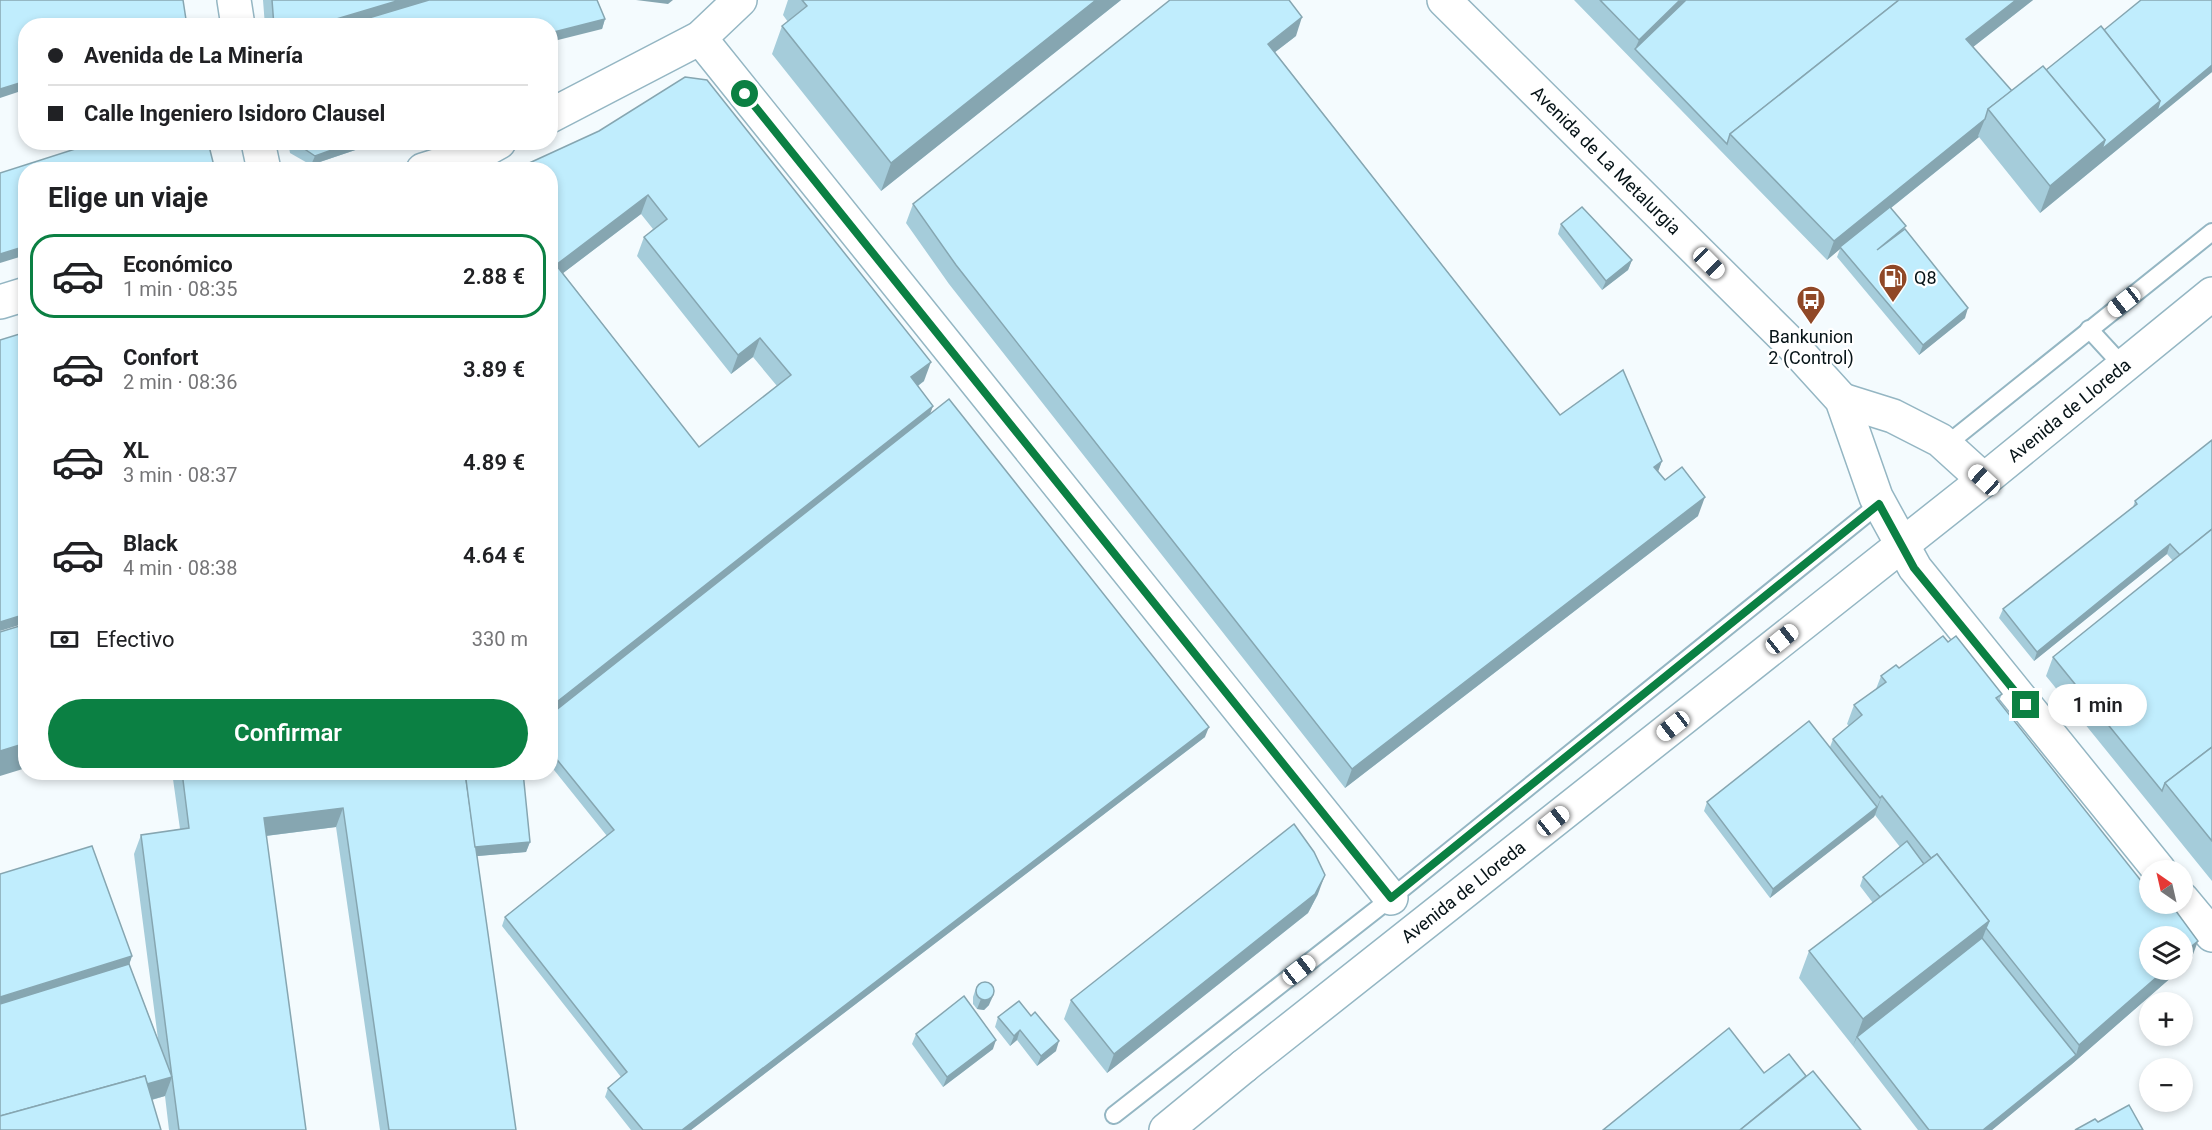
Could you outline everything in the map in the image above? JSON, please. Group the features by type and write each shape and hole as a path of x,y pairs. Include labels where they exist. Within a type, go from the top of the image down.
{"street":[{"path":"234,0 237,18"},
{"path":"558,112 700,38 740,0"},
{"name":"Avenida de La Metalurgia","path":"1444,0 1792,345 1842,400"},
{"path":"700,38 1391,898"},
{"path":"449,162 485,150"},
{"name":"Avenida de Lloreda","path":"1166,1130 1984,480 2122,365 2212,294"},
{"path":"0,302 18,296"},
{"path":"1842,400 1893,416 1946,445 1984,480"},
{"path":"1842,400 1879,504 1914,568 2151,860"},
{"path":"2193,912 2212,935"},
{"path":"1194,1130 1244,1066"}],"lane":[{"path":"1946,445 2212,232"},
{"path":"2089,329 2122,365"},
{"path":"1114,1115 1391,898 1879,504"}],"building":[{"path":"0,0 183,0 186,18 18,18 18,83 0,89"},
{"path":"272,0 400,0 340,18 273,18"},
{"path":"429,0 597,0 605,19 558,31 558,18 369,18"},
{"path":"802,0 1096,0 891,163 782,26 807,6"},
{"path":"1170,0 1289,0 1302,17 1268,44 1560,415 1623,370 1662,461 1654,467 1665,480 1682,467 1705,497 1352,769 956,265 913,204"},
{"path":"1600,0 1680,0 1639,40"},
{"path":"1686,0 1899,0 1730,134 1727,144 1635,49"},
{"path":"1899,0 2016,0 1966,39 2012,91 1988,109 1985,119 1834,241 1730,134"},
{"path":"2141,0 2212,0 2212,65 2157,111 2160,101 2104,30"},
{"path":"2101,26 2160,101 2102,149 2105,140 2046,70"},
{"path":"2043,66 2105,140 2050,186 1988,109"},
{"path":"685,77 707,80 931,362 911,377 933,406 558,701 558,268 699,447 791,375 760,338 738,355 644,237 667,219 648,195 558,263 558,162 531,162 599,131"},
{"path":"72,150 210,150 213,162 34,162"},
{"path":"306,150 332,150 315,156"},
{"path":"18,167 18,248 0,254 0,173"},
{"path":"1582,207 1632,260 1606,281 1561,224"},
{"path":"1890,207 1906,226 1877,250 1905,229 1968,308 1923,345 1840,247"},
{"path":"18,334 18,616 0,622 0,340"},
{"path":"949,399 1209,727 682,1130 643,1130 608,1088 627,1072 505,917 614,830 558,761 558,709"},
{"path":"2212,440 2212,529 2180,555 2170,544 2037,652 2003,609 2137,504 2135,501"},
{"path":"2212,529 2212,747 2165,783 2162,791 2053,657"},
{"path":"18,626 18,745 0,751 0,632"},
{"path":"1943,636 1948,642 1956,636 2002,694 1996,698 2139,878 2139,914 2178,914 2187,926 2139,926 2139,980 2153,980 2079,1045 1986,928 1989,921 1937,854 1931,858 1833,739 1862,715 1854,705 1886,682 1881,676 1896,665 1899,668"},
{"path":"1809,721 1877,807 1773,889 1707,802"},
{"path":"2212,747 2212,841 2165,783"},
{"path":"183,780 466,780 516,1130 389,1130 343,808 264,818 306,1130 179,1130 141,835 189,828"},
{"path":"466,780 524,780 530,842 475,847"},
{"path":"1294,824 1314,852 1325,875 1315,894 1114,1054 1071,1000"},
{"path":"1907,841 1924,864 1880,897 1863,877"},
{"path":"92,846 132,956 0,997 0,874"},
{"path":"1937,854 1989,921 1863,1019 1809,951"},
{"path":"2193,934 2198,941 2193,945"},
{"path":"1982,938 2076,1055 1983,1130 1929,1130 1857,1037"},
{"path":"129,964 172,1077 147,1084 145,1076 0,1116 0,1004"},
{"path":"985,982 991,985 994,991 991,997 985,1000 979,997 976,991 979,985"},
{"path":"964,996 996,1040 947,1077 916,1034"},
{"path":"1019,1001 1031,1016 1035,1012 1059,1041 1041,1056 1020,1030 1014,1036 998,1017"},
{"path":"1729,1028 1764,1073 1789,1054 1806,1076 1740,1130 1603,1130"},
{"path":"1813,1071 1861,1130 1740,1130"},
{"path":"145,1076 161,1130 0,1130 0,1116"},
{"path":"2129,1105 2143,1130 2075,1130 2095,1119 2098,1122"}],"place":[{"name":"Q8","path":"1893,304"},
{"name":"Bankunion 2 (Control)","path":"1811,326"}],"route":[{"path":"745,94 1391,898 1879,504 1914,568 2026,705"}]}
